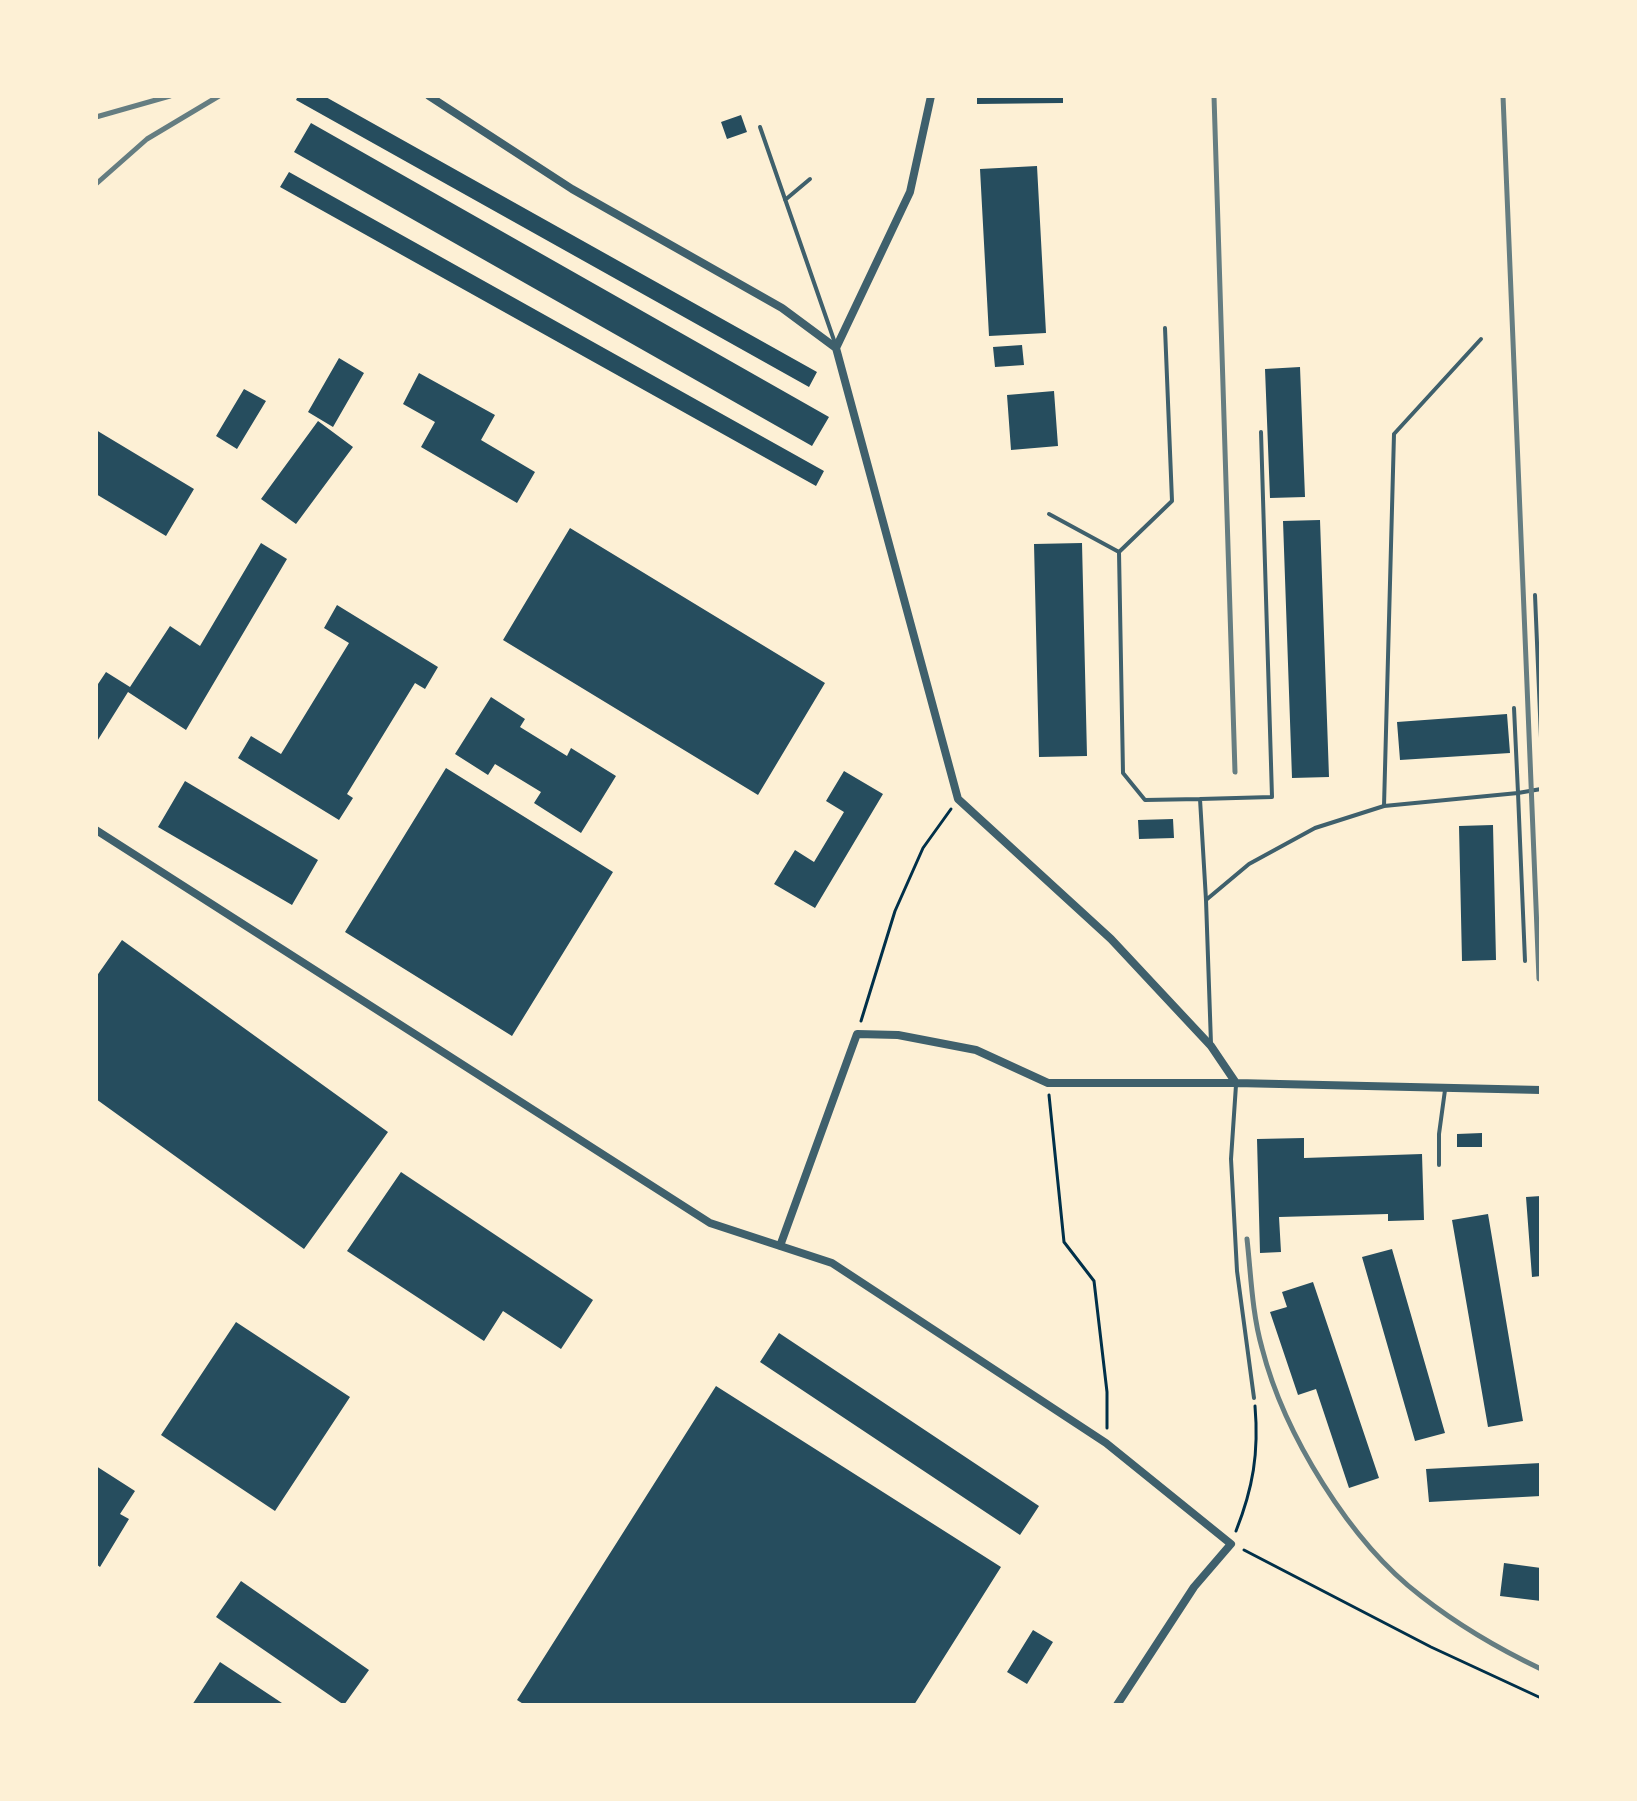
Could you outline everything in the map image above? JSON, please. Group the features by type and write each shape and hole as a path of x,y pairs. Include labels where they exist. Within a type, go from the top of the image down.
{"street":[{"path":"429,96 572,189 782,308 836,348 958,799 1111,939 1211,1046 1236,1083"},
{"path":"836,348 910,192 931,96"},
{"path":"96,830 710,1223 832,1263 1106,1443 1231,1544 1194,1587 1117,1705"},
{"path":"780,1246 857,1034 898,1035 976,1050 1048,1083 1236,1083 1541,1090"}],"lane":[{"path":"760,127 836,348"},
{"path":"785,200 810,179"},
{"path":"1165,328 1172,501 1119,552 1123,773 1145,800 1272,797 1261,432"},
{"path":"1384,806 1394,434 1481,339"},
{"path":"1049,514 1119,552"},
{"path":"1535,595 1541,738"},
{"path":"1514,708 1525,961"},
{"path":"1206,900 1249,864 1315,828 1384,806 1541,789"},
{"path":"1200,799 1211,1046"},
{"path":"1236,1083 1231,1159 1237,1271 1254,1398"},
{"path":"1439,1165 1439,1134 1445,1088"}],"path":[{"path":"857,1034 895,911 923,848 958,799"},
{"path":"1048,1083 1064,1242 1094,1281 1107,1392 1106,1443"},
{"path":"1254,1398 1258,1443 1249,1498 1231,1544 1431,1647 1541,1698"}],"building":[{"path":"298,96 324,96 817,372 809,387 296,100"},
{"path":"977,96 1063,96 1063,103 977,104"},
{"path":"741,115 747,132 727,139 721,122"},
{"path":"311,123 829,417 812,446 294,152"},
{"path":"1037,166 1046,333 989,336 980,169"},
{"path":"289,172 824,471 816,486 280,187"},
{"path":"1022,345 1024,365 995,367 993,347"},
{"path":"339,358 364,373 333,427 308,412"},
{"path":"1300,367 1305,497 1270,498 1265,369"},
{"path":"419,373 495,415 481,440 535,472 517,503 421,447 435,422 403,404"},
{"path":"244,389 266,401 237,449 216,436"},
{"path":"1054,391 1058,446 1011,450 1007,395"},
{"path":"318,421 353,447 296,524 261,499"},
{"path":"96,430 194,489 166,536 96,494"},
{"path":"1320,520 1329,777 1292,778 1283,521"},
{"path":"570,528 825,683 758,795 503,640"},
{"path":"261,543 287,559 186,730 128,692 96,743 96,687 106,672 130,687 170,626 200,646"},
{"path":"1082,543 1087,756 1039,757 1034,544"},
{"path":"337,605 438,667 425,689 415,683 347,794 353,798 339,820 238,758 251,736 281,754 349,643 324,628"},
{"path":"491,697 525,719 520,727 567,756 571,748 616,776 581,833 534,803 541,792 495,764 488,775 455,754"},
{"path":"1507,714 1510,753 1400,760 1397,722"},
{"path":"446,768 613,872 512,1036 345,932"},
{"path":"844,771 883,794 815,908 774,884 795,850 814,862 844,812 826,801"},
{"path":"185,781 318,860 292,905 158,827"},
{"path":"1173,819 1174,838 1139,839 1138,820"},
{"path":"1493,825 1496,960 1462,961 1459,826"},
{"path":"122,940 388,1132 304,1249 96,1099 96,977"},
{"path":"1482,1133 1482,1147 1457,1147 1457,1134"},
{"path":"1304,1138 1304,1158 1422,1154 1424,1220 1388,1221 1388,1214 1279,1217 1281,1252 1260,1253 1257,1139"},
{"path":"401,1172 593,1300 561,1349 503,1311 484,1341 347,1251"},
{"path":"1541,1196 1541,1276 1532,1277 1526,1197"},
{"path":"1488,1214 1523,1421 1488,1427 1452,1220"},
{"path":"1392,1249 1445,1433 1415,1441 1362,1257"},
{"path":"1313,1282 1379,1478 1349,1488 1316,1389 1298,1395 1270,1312 1287,1307 1282,1292"},
{"path":"236,1322 350,1397 275,1511 161,1435"},
{"path":"779,1333 1039,1506 1020,1535 760,1362"},
{"path":"716,1386 1001,1567 914,1705 525,1705 517,1700"},
{"path":"1541,1463 1541,1496 1429,1502 1426,1469"},
{"path":"96,1466 135,1491 120,1514 129,1519 100,1567 96,1564"},
{"path":"1504,1563 1541,1568 1541,1601 1500,1596"},
{"path":"241,1581 369,1670 344,1705 216,1617"},
{"path":"1033,1630 1053,1642 1027,1684 1007,1672"},
{"path":"220,1662 285,1705 192,1705"}],"railway":[{"path":"96,117 170,96"},
{"path":"96,184 147,139 219,96"},
{"path":"1214,96 1235,772"},
{"path":"1503,96 1539,979"},
{"path":"1247,1239 1256,1321 1272,1381 1303,1450 1323,1484 1369,1547 1421,1596 1479,1636 1541,1669"}]}
